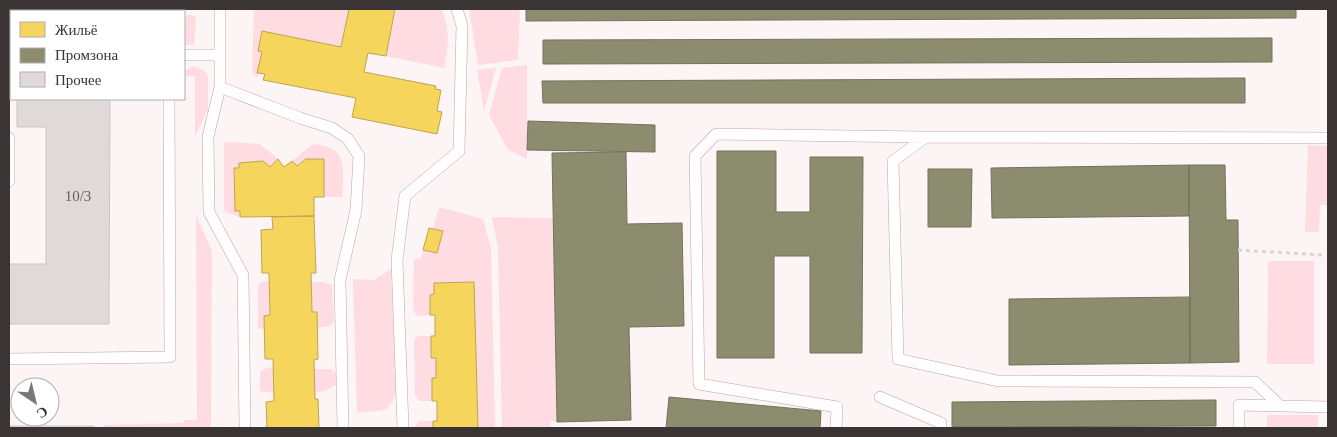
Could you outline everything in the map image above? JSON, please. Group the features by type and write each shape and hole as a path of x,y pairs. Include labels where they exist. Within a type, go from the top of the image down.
{"lane":[{"path":"220,9 220,87 208,138 209,212 243,275 245,428"},
{"path":"403,428 397,260 405,196 459,151 462,26 457,9"},
{"path":"185,55 220,55"},
{"path":"220,87 300,118 332,128 348,139 359,156 356,210 340,280 342,428"},
{"path":"9,359 170,357 168,100"},
{"path":"836,428 837,407 699,384 695,156 716,134 926,137 1328,138"},
{"path":"926,137 893,161 898,359 998,381 1255,382 1280,406"},
{"path":"9,138 9,180"},
{"path":"880,397 941,423 941,428"},
{"path":"1239,428 1239,405 1328,406"}],"path":[{"path":"1238,250 1323,256"}],"shaded area":[{"path":"9,9 19,9 10,10 9,44"},
{"path":"254,9 349,9 341,47 262,31 258,51 262,52 257,78 252,73"},
{"path":"395,9 442,9 448,38 444,68 386,56"},
{"path":"469,9 520,9 518,60 478,65"},
{"path":"190,14 195,16 194,45 185,45 185,17"},
{"path":"527,65 527,159 508,150 489,115 502,68"},
{"path":"194,66 205,71 208,76 208,109 195,137 195,76 185,76 185,70"},
{"path":"496,68 484,111 477,70"},
{"path":"224,142 260,144 278,159 270,167 263,161 239,163 239,168 234,168 235,210 240,211 240,217 225,212"},
{"path":"313,144 325,146 339,155 343,168 342,197 324,197 324,159 306,159 297,166 292,161"},
{"path":"1308,145 1328,146 1328,205 1320,205 1319,232 1305,232"},
{"path":"439,207 483,219 491,249 495,428 478,428 474,282 434,283 434,294 430,295 430,315 417,316 413,309 414,259 421,259 423,250 437,253 443,231 433,228"},
{"path":"196,215 212,251 211,428 104,428 104,425 184,423 184,420 197,420"},
{"path":"492,217 553,218 557,422 551,421 550,428 502,428 498,248"},
{"path":"1268,261 1314,261 1314,364 1267,364"},
{"path":"391,269 396,391 393,401 386,410 357,413 353,279 374,280"},
{"path":"264,281 270,281 270,315 264,316 264,329 258,328 258,285"},
{"path":"312,282 323,282 332,285 334,321 330,326 317,328 317,312 312,312"},
{"path":"417,336 431,336 431,358 436,358 436,378 432,379 432,401 419,401 415,395 414,340"},
{"path":"273,367 274,393 260,391 260,372 266,368"},
{"path":"314,369 332,369 337,375 337,384 326,391 315,392"},
{"path":"1267,415 1318,415 1318,428 1267,428"},
{"path":"419,421 433,421 433,428 415,428"}],"building: Жильё":[{"path":"349,9 395,9 386,56 368,53 364,72 436,86 435,89 441,90 437,111 442,112 437,134 352,117 356,98 263,80 265,74 257,73 262,52 258,51 262,31 341,47"},
{"path":"278,159 284,167 292,161 297,166 306,159 324,159 324,197 314,197 314,216 240,217 240,211 235,211 234,168 239,168 239,163 263,161 270,167"},
{"path":"314,216 316,273 311,273 312,312 317,312 318,359 314,360 315,399 318,399 319,428 261,428 267,427 266,402 274,401 273,359 265,359 264,316 270,315 269,273 262,273 261,230 273,229 272,217"},
{"path":"429,228 443,231 437,253 423,250"},
{"path":"474,282 478,428 433,428 433,421 437,421 437,401 432,401 432,378 436,378 436,358 431,358 431,336 435,336 435,315 430,315 430,295 434,294 434,283"}],"building: Промзона":[{"path":"526,9 1296,9 1296,18 526,21"},
{"path":"1272,38 1272,62 543,64 543,40"},
{"path":"1245,78 1245,103 543,103 542,81"},
{"path":"528,121 655,125 655,152 527,150"},
{"path":"717,151 776,151 776,212 810,212 810,157 863,157 862,353 810,353 810,256 774,256 774,358 717,358"},
{"path":"626,152 627,224 682,223 684,326 629,327 631,420 557,422 552,153"},
{"path":"1189,165 1225,165 1226,220 1238,220 1239,362 1190,363"},
{"path":"1189,165 1189,216 992,218 991,168"},
{"path":"928,169 972,169 971,227 928,227"},
{"path":"1190,297 1190,363 1009,365 1009,299"},
{"path":"669,397 821,411 820,428 666,428"},
{"path":"1216,400 1216,426 952,427 952,402"}],"building: Прочее":[{"path":"17,100 110,100 109,324 9,324 9,264 46,264 46,127 17,127"},
{"path":"9,426 94,426 94,428 9,428"}]}
